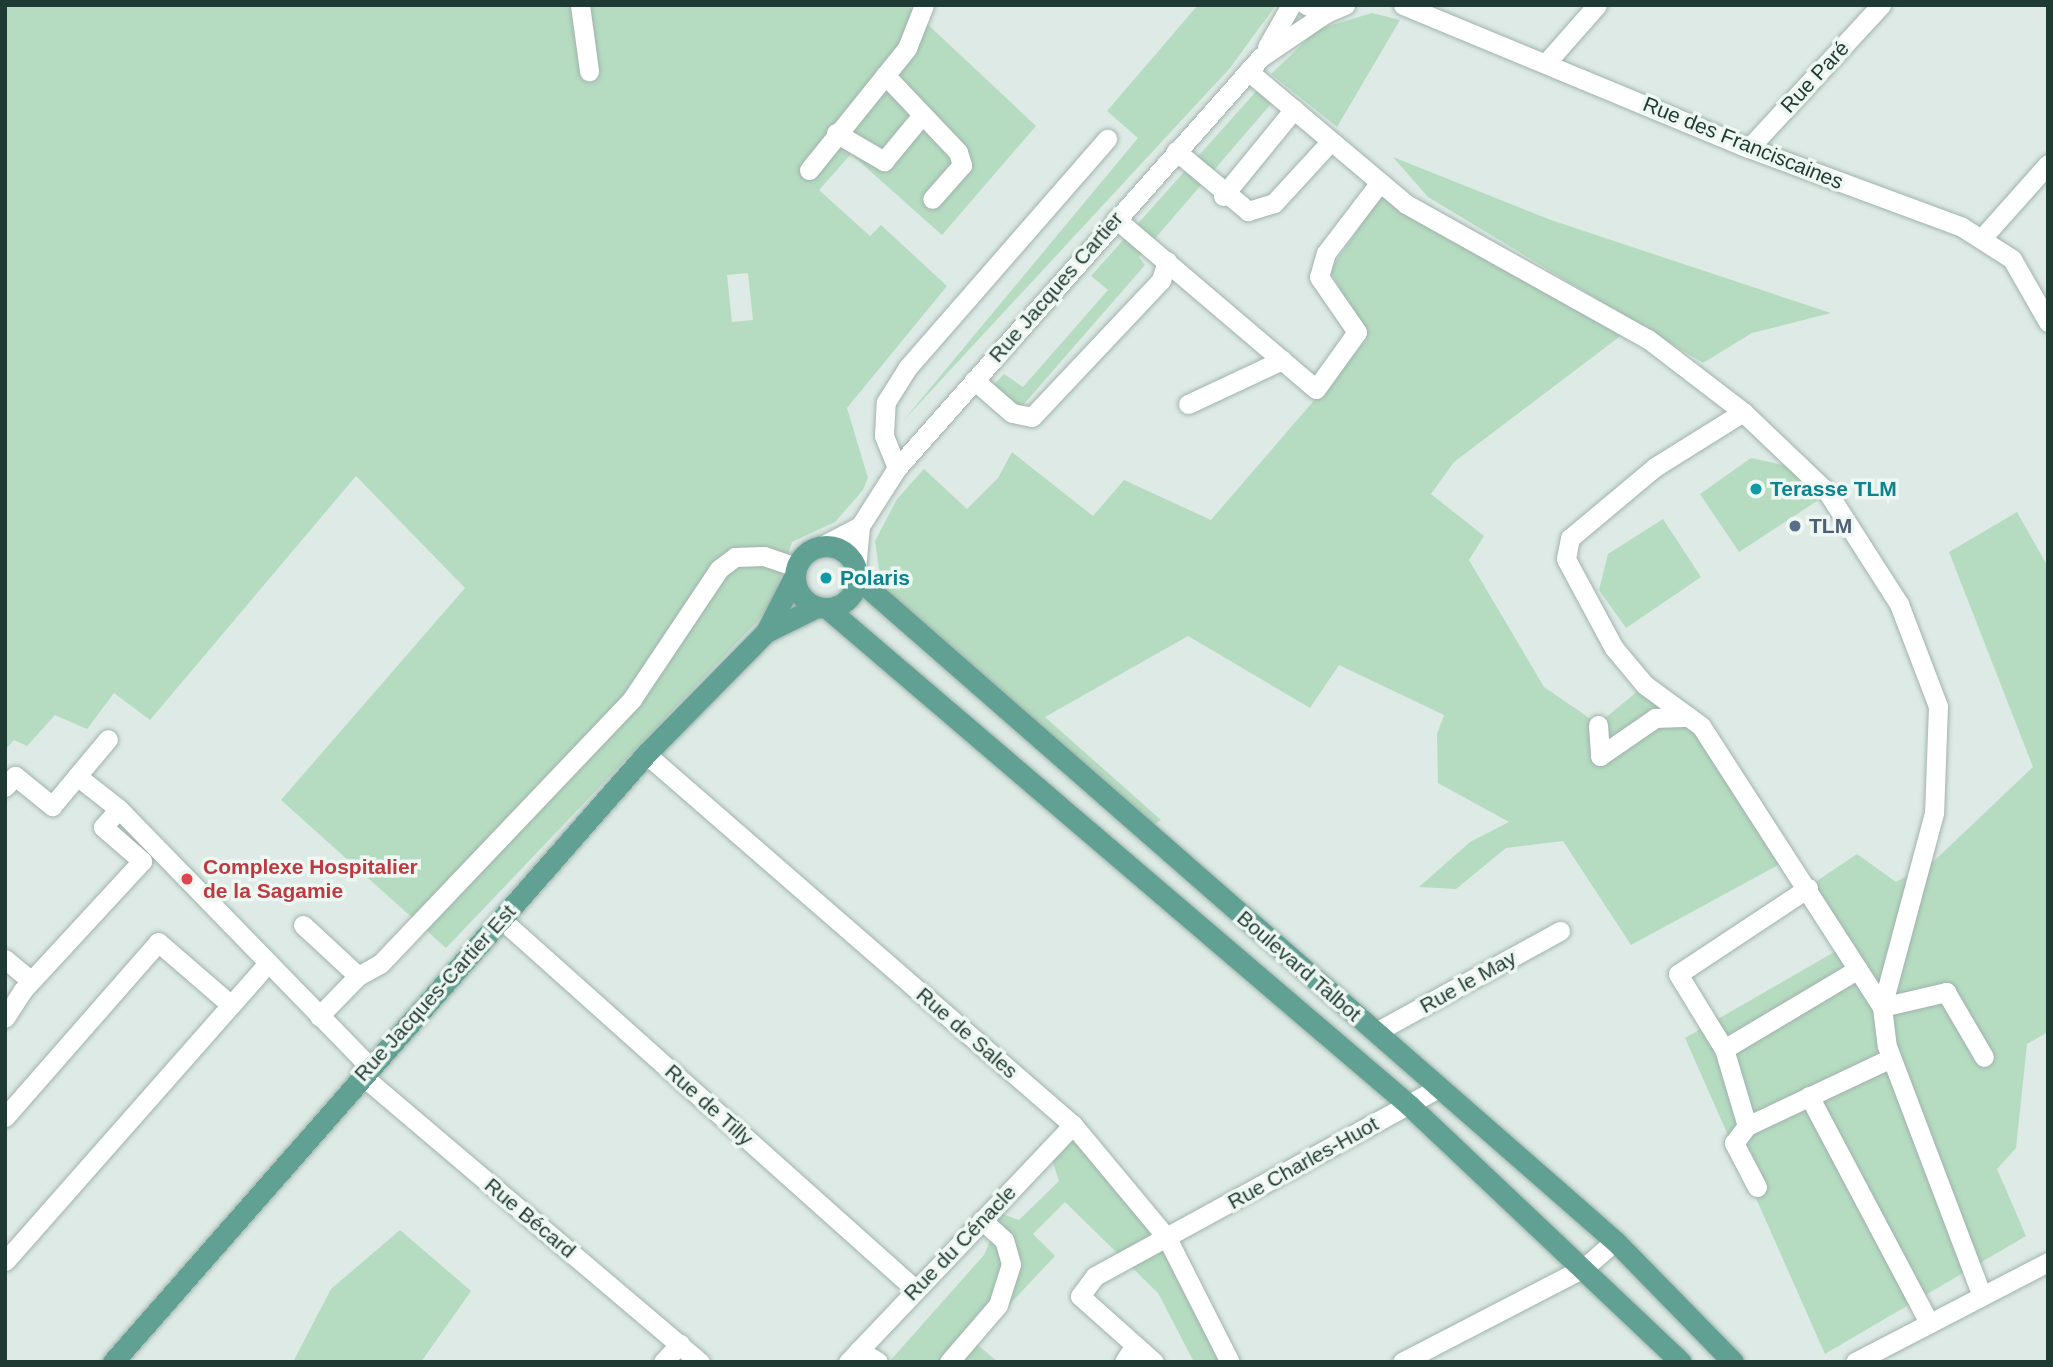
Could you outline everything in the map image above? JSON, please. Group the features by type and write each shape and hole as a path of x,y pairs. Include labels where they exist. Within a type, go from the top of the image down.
{"main road":[{"path":"824,545 846,552 857,574 849,598 822,608 799,594 795,572 811,549 824,545"},
{"name":"Rue Jacques-Cartier Est","path":"113,1362 364,1070 502,920 646,754 766,632 795,572"},
{"name":"Boulevard Talbot","path":"857,574 1615,1241 1733,1362"},
{"name":"Boulevard Talbot","path":"822,608 1409,1105 1585,1267 1681,1362"},
{"name":"Rue Jacques-Cartier Est","path":"766,632 822,608"}],"street":[{"path":"580,5 589,71"},
{"path":"809,170 836,132 907,48 925,5"},
{"name":"Rue Jacques Cartier","path":"857,574 860,526 897,468 1261,57 1291,5"},
{"path":"1306,5 1343,8"},
{"name":"Rue des Franciscaines","path":"1403,5 1749,148 1982,238 2012,259 2048,322"},
{"path":"1546,63 1597,5"},
{"name":"Rue Paré","path":"1749,148 1881,5"},
{"name":"Rue Jacques Cartier","path":"1261,57 1343,8"},
{"path":"1248,72 1406,204 1648,339 1743,412 1828,492 1899,604 1938,706 1934,813 1882,1007"},
{"path":"885,75 958,152 962,165 932,199"},
{"path":"1223,197 1294,109"},
{"path":"836,132 884,161 922,115"},
{"path":"897,468 884,435 886,402 908,367 1107,139"},
{"path":"1176,151 1223,197 1248,211 1273,203 1331,141"},
{"path":"1982,238 2048,164"},
{"path":"1116,219 1316,389 1357,341 1357,332 1319,277 1326,253 1381,182"},
{"path":"974,380 1012,413 1032,417 1161,280 1167,261"},
{"path":"1188,404 1282,360"},
{"path":"1743,412 1655,467 1570,538 1566,559 1614,648 1645,685 1700,726 1808,888 1882,1007 1891,1058 1982,1296"},
{"name":"Rue Jacques Cartier","path":"824,545 860,526"},
{"path":"320,1016 358,976 380,964 632,699 719,569 735,557 764,556 795,572"},
{"path":"1598,724 1600,755 1655,718 1688,717"},
{"path":"5,788 15,776 52,806 108,738"},
{"name":"Rue de Sales","path":"646,754 1073,1125 1167,1238 1230,1362"},
{"name":"Rue Bécard","path":"77,776 119,809 320,1016 364,1070 701,1362"},
{"path":"5,1018 31,981 142,861 103,827 119,809"},
{"path":"1747,1126 1724,1049 1678,974 1808,888"},
{"name":"Rue de Tilly","path":"502,920 916,1290"},
{"path":"303,925 358,976"},
{"name":"Rue le May","path":"1376,1032 1560,931"},
{"path":"5,1117 158,942 231,1005"},
{"path":"5,959 31,981"},
{"path":"5,1261 268,963"},
{"path":"1724,1049 1858,969"},
{"path":"1882,1007 1946,992 1984,1056"},
{"path":"1757,1187 1734,1143 1747,1126 1891,1058"},
{"name":"Rue Charles-Huot","path":"1135,1345 1080,1296 1096,1276 1439,1088"},
{"path":"1809,1097 1929,1323"},
{"name":"Rue du Cénacle","path":"854,1356 1073,1125"},
{"path":"949,1362 998,1305 1011,1264 1003,1240 982,1220"},
{"path":"1402,1362 1585,1267 1615,1241"},
{"path":"1855,1362 2048,1262"},
{"path":"663,1362 680,1344"},
{"path":"1124,1362 1135,1345 1154,1362"},
{"path":"854,1356 878,1362"}],"green space":[{"path":"5,5 907,5 1036,126 942,235 851,154 819,190 870,236 881,225 947,286 847,408 868,478 863,490 835,522 792,542 772,603 755,624 446,948 281,800 465,588 356,476 150,720 114,693 87,729 55,715 27,746 14,740 5,750","holes":["748,273 753,320 732,322 727,275"]},
{"path":"1198,5 1276,5 1230,68 903,421 1138,138 1107,111"},
{"path":"1372,13 1400,20 1337,127 1271,74 1318,29"},
{"path":"1260,87 1276,98 1139,257 1145,265 1017,412 988,391 1004,374 1023,387 1108,290 1091,276"},
{"path":"1393,157 1551,220 1831,313 1752,333 1703,363 1428,197"},
{"path":"1383,193 1631,328 1454,462 1431,494 1484,536 1469,560 1544,687 1598,724 1645,685 1701,726 1789,859 1631,945 1563,841 1506,848 1456,889 1419,887 1470,842 1509,822 1438,783 1437,734 1444,715 1339,665 1310,708 1188,636 1045,717 1161,820 1149,827 882,590 875,541 897,499 924,469 967,509 998,478 1012,452 1093,516 1124,480 1211,520 1367,339 1330,270"},
{"path":"1751,458 1792,467 1817,501 1739,552 1700,494"},
{"path":"2017,512 2048,567 2048,1032 2027,1044 2016,1148 1997,1169 2026,1236 1825,1354 1685,1038 1843,947 1808,887 1857,854 1896,882 1934,861 2033,767 1949,552"},
{"path":"1663,519 1701,577 1626,628 1599,590 1608,554"},
{"path":"1073,1125 1167,1238 1230,1362 1194,1362 1158,1293 1065,1202 1033,1234 1055,1256 974,1342 998,1362 889,1362 984,1255 994,1231 992,1210 1019,1220 1059,1181 1049,1150"},
{"path":"400,1230 471,1291 421,1362 293,1362 331,1289"}],"place":[{"name":"Terasse TLM","path":"1756,489"},
{"name":"TLM","path":"1795,526"},
{"name":"Polaris","path":"826,578"},
{"name":"Complexe Hospitalier de la Sagamie","path":"187,879"}]}
